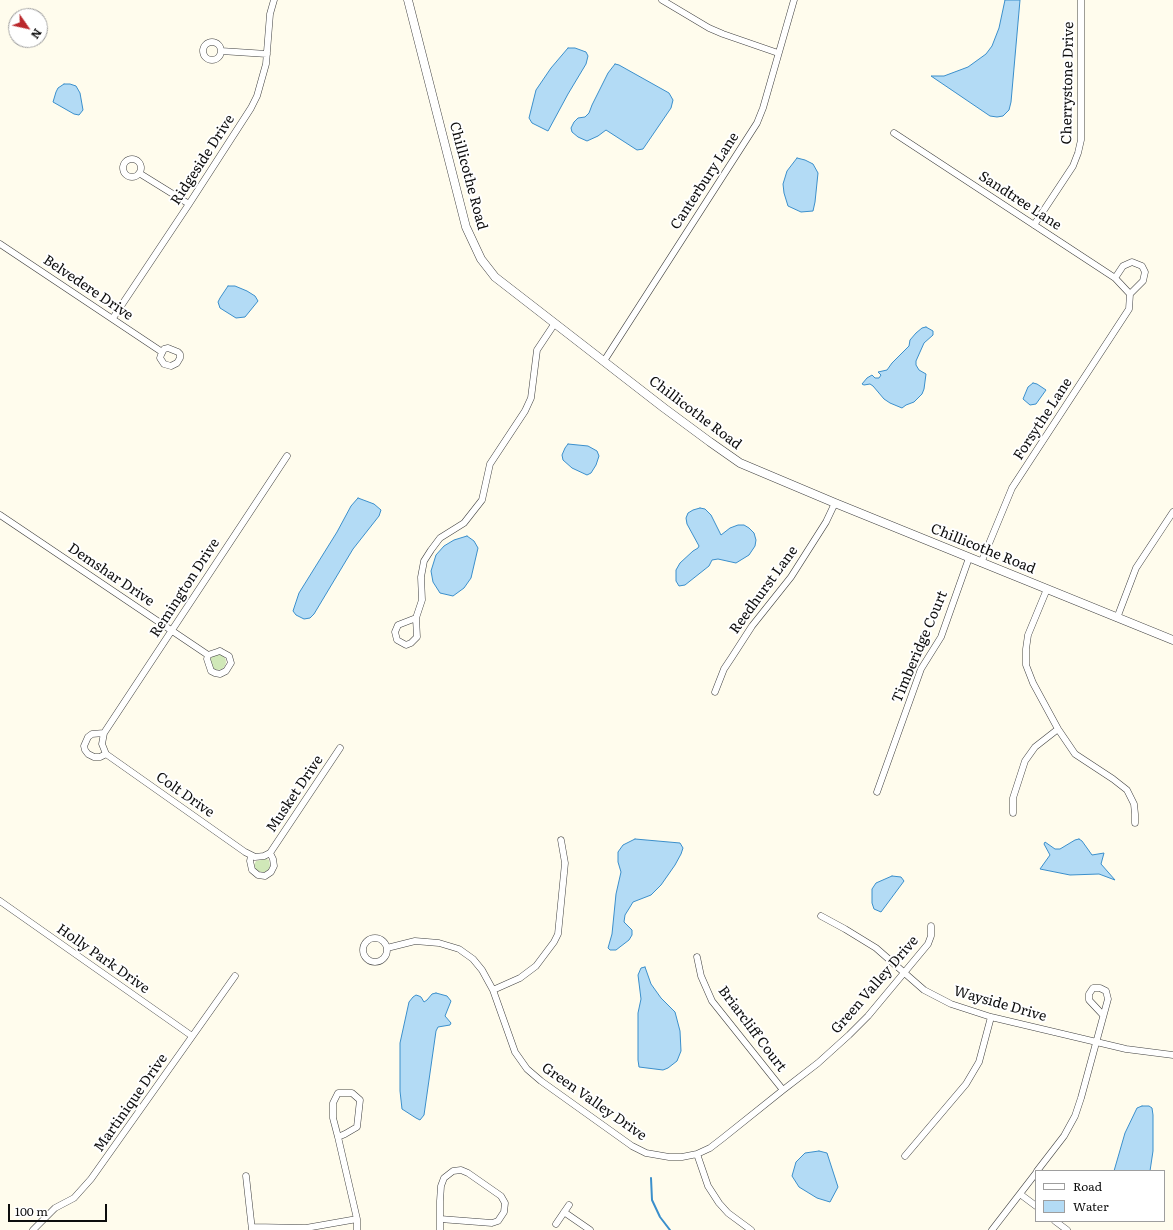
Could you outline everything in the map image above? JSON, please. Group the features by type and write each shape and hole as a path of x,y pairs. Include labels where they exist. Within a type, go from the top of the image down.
{"street":[{"name":"Ridgeside Drive","path":"113,318 252,108 266,64 270,14 274,0"},
{"name":"Chillicothe Road","path":"408,0 466,227 481,259 495,277 710,442 740,463 835,504 1173,640"},
{"path":"662,0 709,28 778,53"},
{"name":"Canterbury Lane","path":"604,361 757,123 763,108 794,0"},
{"name":"Cherrystone Drive","path":"1034,225 1073,166 1081,140 1081,0"},
{"path":"222,51 267,54"},
{"name":"Sandtree Lane","path":"894,133 1115,278 1130,294"},
{"path":"139,173 189,204"},
{"name":"Belvedere Drive","path":"0,244 162,352"},
{"path":"1115,278 1123,266 1132,262 1142,266 1145,272 1142,281 1130,294"},
{"name":"Forsythe Lane","path":"981,562 1012,488 1129,309 1130,294"},
{"path":"416,618 398,625 395,632 397,640 406,645 411,644 417,637 416,618 422,600 421,577 424,561 440,538 464,523 482,500 490,464 525,411 530,398 537,350 555,323"},
{"name":"Remington Drive","path":"104,733 287,456"},
{"name":"Reedhurst Lane","path":"715,692 724,669 732,656 752,626 791,577 826,522 835,504"},
{"path":"1117,618 1136,568 1173,512"},
{"name":"Demshar Drive","path":"0,515 208,655"},
{"name":"Timberidge Court","path":"877,792 921,669 941,637 969,558"},
{"path":"1047,589 1028,635 1026,665 1033,684 1058,729 1075,754 1114,779 1127,790 1134,804 1135,823"},
{"path":"1013,813 1013,798 1025,761 1035,747 1058,729"},
{"path":"104,733 102,744 106,754 100,757 94,757 88,754 84,746 88,737 92,734 104,733"},
{"name":"Musket Drive","path":"270,853 340,748"},
{"name":"Colt Drive","path":"106,754 251,856"},
{"path":"493,990 520,978 536,966 554,942 558,934 565,864 561,840"},
{"path":"270,853 274,866 271,872 265,876 258,875 252,870 250,861 251,856 259,858 270,853"},
{"name":"Holly Park Drive","path":"0,901 192,1036"},
{"name":"Wayside Drive","path":"821,916 876,948 924,990 951,1004 991,1016 1126,1049 1173,1055"},
{"name":"Green Valley Drive","path":"387,948 415,941 439,943 459,949 473,959 482,970 493,990 515,1052 527,1068 541,1081 632,1146 646,1153 669,1157 682,1157 697,1154 710,1148 724,1138 818,1063 849,1035 868,1016 928,944 931,936 931,926"},
{"name":"Briarcliff Court","path":"697,957 701,976 712,1001 783,1090"},
{"name":"Martinique Drive","path":"33,1230 55,1208 74,1198 91,1179 235,976"},
{"path":"1038,1170 1064,1136 1075,1116 1082,1098 1103,1015"},
{"path":"905,1156 966,1084 979,1062 991,1016"},
{"path":"338,1137 357,1127 360,1100 352,1093 338,1093 333,1102 333,1118 357,1219 357,1230"},
{"path":"697,1154 708,1186 719,1203 728,1213 752,1230"},
{"path":"440,1219 492,1223 498,1221 504,1212 505,1203 501,1196 468,1172 461,1170 453,1171 444,1178 441,1186 440,1219 440,1230"},
{"path":"992,1230 1035,1175"},
{"path":"246,1176 252,1228 306,1228 357,1219"},
{"path":"1020,1194 1035,1205"},
{"path":"556,1224 569,1204"},
{"path":"564,1212 590,1230"},
{"path":"1056,1222 1066,1230"}],"green space":[{"path":"218,654 224,656 226,662 224,668 218,670 212,668 210,662 212,656"},
{"path":"266,859 269,860 269,869 264,873 256,870 254,865 256,861"}],"water":[{"path":"1005,0 1020,0 1011,102 1009,110 1003,116 997,117 990,116 931,76 944,76 968,67 986,54 992,46 999,28"},
{"path":"568,48 575,48 586,52 588,56 586,64 548,131 532,123 529,118 536,90 551,68"},
{"path":"615,64 669,93 673,100 671,108 643,149 637,150 606,130 587,141 578,137 572,132 571,128 574,122 578,118 585,117 589,113 608,73"},
{"path":"64,84 76,86 80,93 83,110 79,115 74,114 53,102 58,88"},
{"path":"797,158 813,164 818,173 813,211 801,212 788,206 784,193 783,184 787,171"},
{"path":"228,286 235,286 247,291 255,296 258,301 245,317 236,318 220,308 218,302"},
{"path":"926,327 933,331 933,335 924,343 916,361 916,365 919,370 926,374 922,394 914,402 902,408 884,399 870,384 862,384 872,375 875,378 879,378 881,375 878,372 887,370 909,346 910,340 916,333 922,328"},
{"path":"1033,383 1046,390 1036,404 1030,405 1023,399 1028,387"},
{"path":"568,444 588,446 597,451 599,456 591,473 587,475 572,468 563,460 562,455"},
{"path":"358,498 374,504 381,510 379,516 353,549 314,614 310,618 304,619 296,615 293,611 299,593 337,532 351,506"},
{"path":"700,508 705,509 711,515 721,535 730,528 738,525 744,525 749,528 754,533 756,540 755,546 749,555 736,563 718,559 712,560 709,566 685,585 679,586 676,581 676,570 680,563 699,546 687,524 686,518 688,513"},
{"path":"467,536 474,541 478,548 471,578 464,588 453,596 440,593 433,582 431,571 436,555 444,546 454,540"},
{"path":"635,839 680,843 683,848 675,865 661,885 651,895 633,902 625,915 624,922 632,930 632,935 629,940 616,950 610,950 608,948 612,934 616,894 621,872 618,862 618,852 623,845"},
{"path":"1079,839 1092,855 1104,853 1101,864 1115,880 1099,874 1070,875 1040,869 1050,855 1044,844 1045,842 1055,849 1060,849"},
{"path":"892,876 901,877 904,881 881,912 874,909 872,903 872,889 876,883"},
{"path":"645,967 651,984 661,998 675,1012 680,1031 681,1051 677,1061 663,1070 639,1067 638,1013 641,999 638,975 641,968"},
{"path":"436,993 447,996 451,1001 445,1016 451,1023 450,1025 438,1027 436,1031 424,1115 420,1120 402,1109 400,1091 400,1043 409,1002 416,995 421,997 424,1002 432,994"},
{"path":"1149,1106 1152,1108 1153,1151 1150,1170 1114,1170 1125,1133 1137,1108"},
{"path":"819,1151 827,1153 838,1187 830,1202 817,1198 799,1187 792,1176 796,1162 805,1153"}],"waterway":[{"path":"651,1178 652,1200 660,1217 670,1230"}]}
